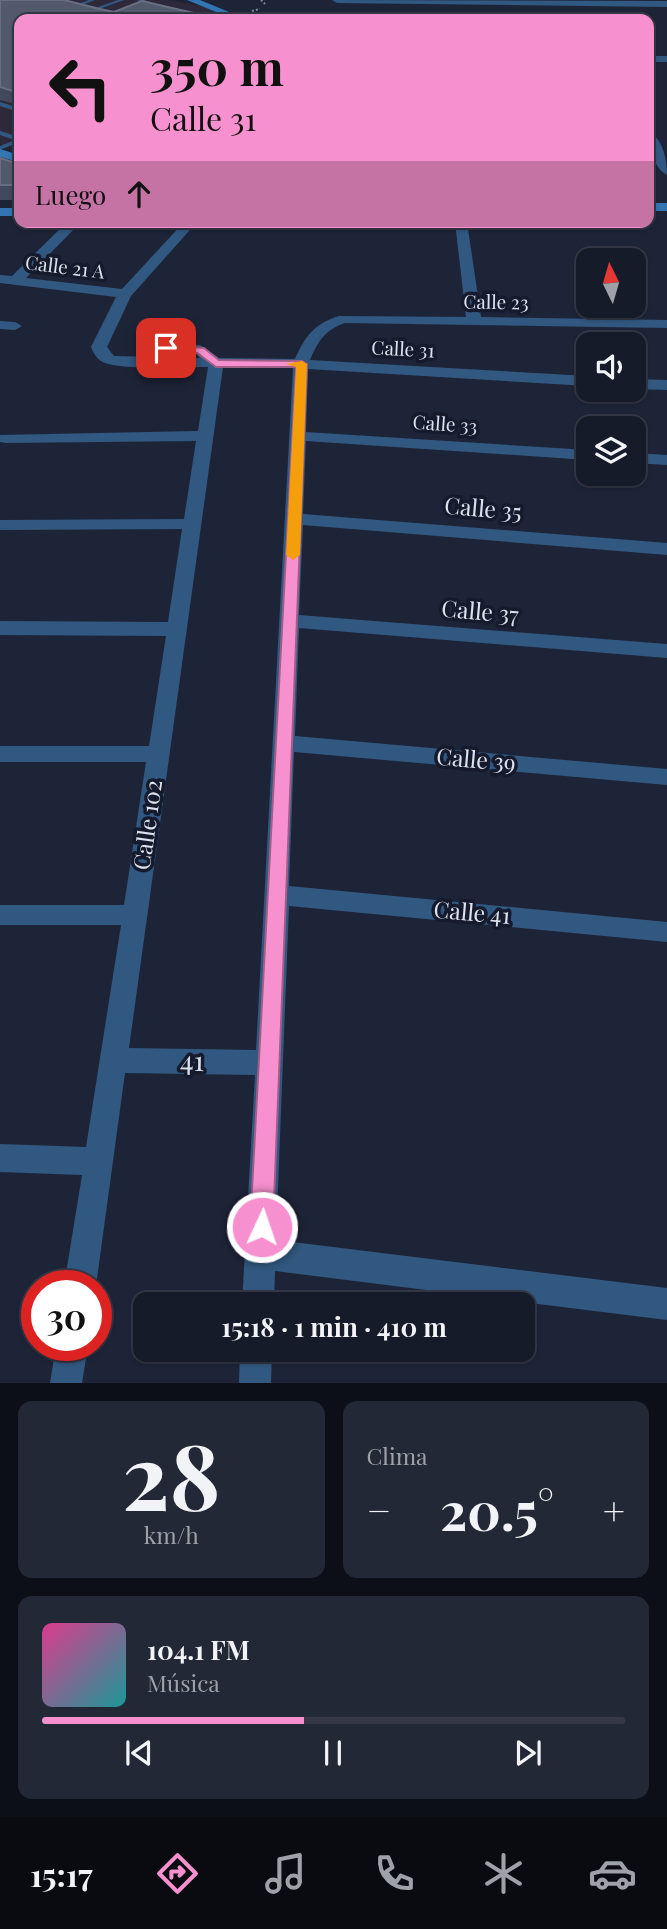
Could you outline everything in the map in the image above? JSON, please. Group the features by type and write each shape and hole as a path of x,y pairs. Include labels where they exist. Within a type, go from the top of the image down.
{"street":[{"path":"192,0 228,14"},
{"path":"211,0 257,13"},
{"path":"337,0 425,7 667,4"},
{"path":"361,12 372,1"},
{"path":"654,145 667,171"},
{"path":"16,280 69,228"},
{"path":"125,294 181,228"},
{"path":"462,228 474,321"},
{"name":"Calle 21 A","path":"0,279 125,294"},
{"name":"Calle 31","path":"125,294 99,347 101,354 108,360 302,364 576,380"},
{"name":"Calle 23","path":"302,364 314,333 326,324 344,319 667,324"},
{"name":"Calle 102","path":"82,1270 216,364"},
{"path":"259,1292 302,364"},
{"path":"646,385 667,386"},
{"path":"6,438 205,436"},
{"name":"Calle 33","path":"298,436 576,454"},
{"path":"646,459 665,460"},
{"name":"Calle 35","path":"295,519 667,549"},
{"path":"0,524 192,524"},
{"name":"Calle 37","path":"290,621 667,651"},
{"path":"0,628 177,629"},
{"name":"Calle 39","path":"284,743 667,777"},
{"path":"0,754 159,754"},
{"name":"Calle 41","path":"277,895 667,932"},
{"path":"0,915 135,915"},
{"name":"41","path":"114,1059 270,1063"},
{"path":"0,1158 99,1162"},
{"path":"261,1254 667,1304"},
{"path":"66,1383 70,1361"},
{"path":"255,1383 256,1362"}],"lane":[{"path":"72,7 93,0"},
{"path":"83,13 122,0"},
{"path":"139,0 167,9"},
{"path":"135,6 146,2"},
{"path":"62,8 86,14"}],"path":[{"path":"261,0 265,4"}],"shaded area":[{"path":"0,0 167,0 202,6 222,14 14,14 14,148 0,144"}],"building":[{"path":"0,0 64,0 114,12 142,1 198,14 14,14 14,91 0,87"},
{"path":"0,158 14,162 14,185 0,185"}],"slow traffic":[{"path":"292,364 302,364 293,555"}],"route":[{"path":"166,348 200,350 216,364 302,364 262,1227"}]}
